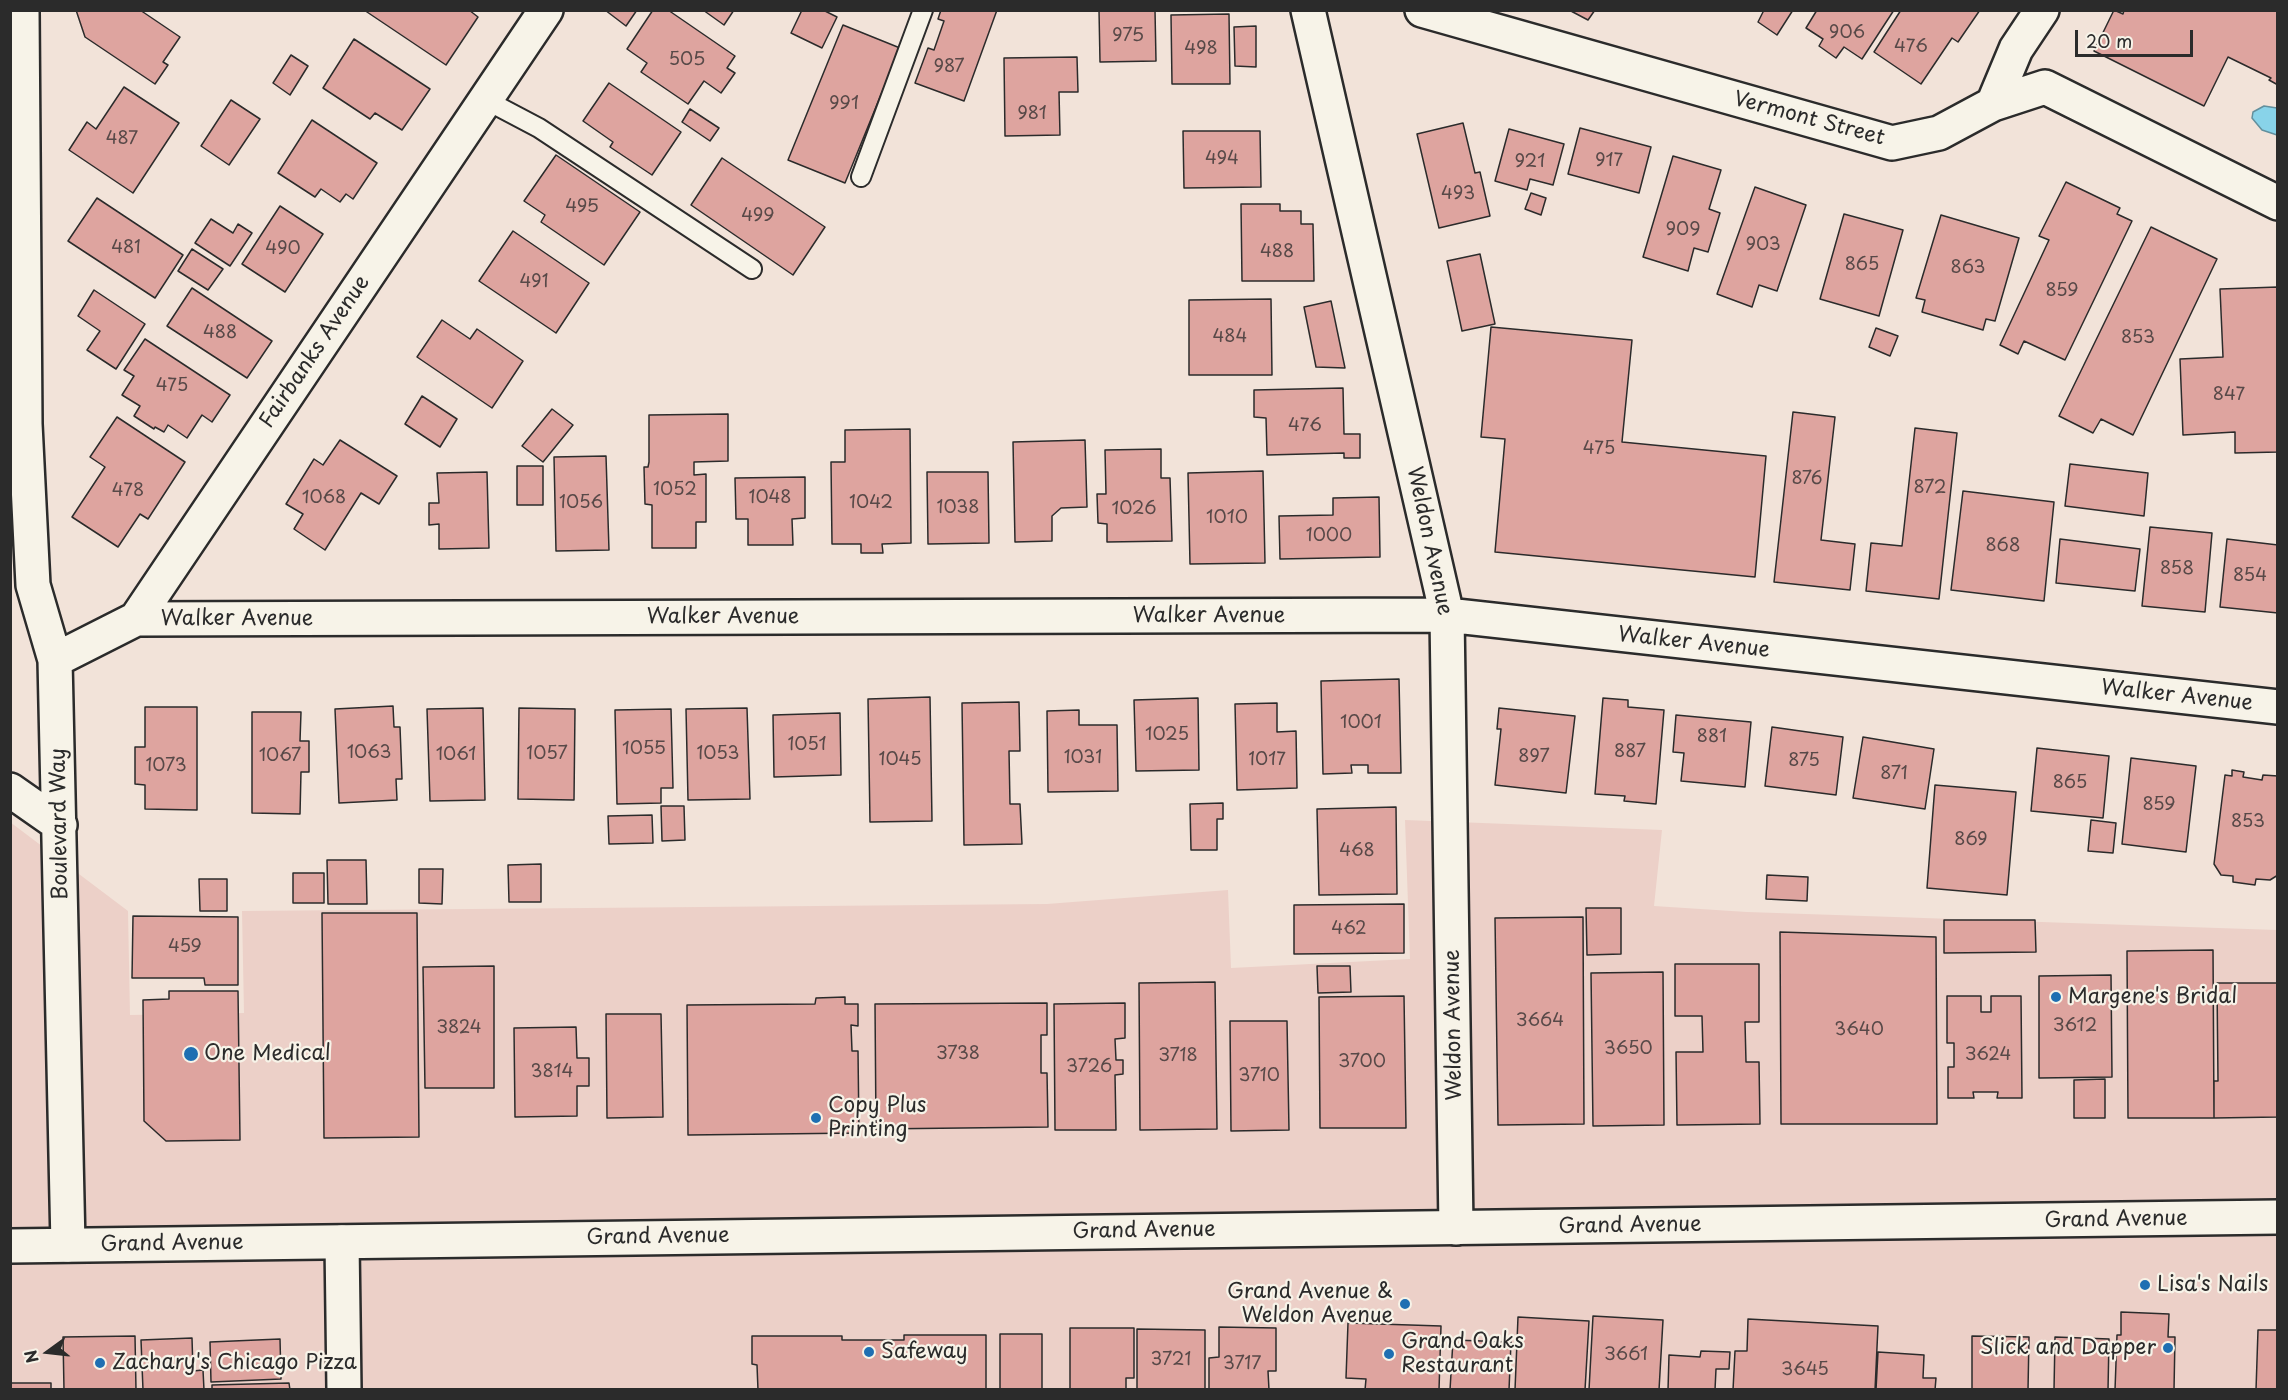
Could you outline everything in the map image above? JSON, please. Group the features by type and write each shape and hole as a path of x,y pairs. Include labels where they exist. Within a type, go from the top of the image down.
{"street":[{"name":"Boulevard Way","path":"22,10 18,418 33,585 55,660 68,1245"},
{"name":"Fairbanks Avenue","path":"55,660 136,619 483,99 546,10"},
{"name":"Weldon Avenue","path":"1308,10 1447,615 1456,1228"},
{"name":"Vermont Street","path":"1422,10 1892,143 1939,133 1993,104 2045,87 2277,203"},
{"path":"1993,104 2016,49 2042,10"},
{"name":"Walker Avenue","path":"136,619 1447,615 2277,707"},
{"path":"10,790 60,825"},
{"name":"Grand Avenue","path":"10,1246 2277,1217"},
{"path":"342,1242 344,1389"}],"lane":[{"path":"861,177 923,10"},
{"path":"483,99 539,128 752,269"}],"shaded area":[{"path":"1405,820 1662,830 1654,906 1747,912 2277,930 2277,1389 11,1389 10,822 128,911 130,1015 244,1013 242,911 1047,904 1228,890 1231,968 1410,959"}],"water":[{"path":"2264,106 2277,108 2277,135 2262,130 2252,118 2253,112"}],"building":[{"path":"76,10 140,10 180,37 163,62 168,65 155,84 85,37"},
{"path":"364,10 469,10 478,17 446,65"},
{"path":"605,10 637,10 626,26"},
{"path":"653,10 668,10 735,56 727,68 735,73 721,93 704,81 688,104 641,72 647,63 627,49"},
{"path":"703,10 734,10 724,25"},
{"path":"802,10 823,10 837,17 822,48 791,33"},
{"path":"941,10 997,10 964,101 915,83 928,48 934,50 944,21 938,19"},
{"path":"1099,10 1155,10 1156,61 1100,62"},
{"path":"1569,10 1595,10 1588,20"},
{"path":"1764,10 1793,10 1777,35 1758,22"},
{"path":"1817,10 1894,10 1862,59 1844,47 1836,58 1819,46 1823,39 1806,28"},
{"path":"1901,10 1980,10 1958,42 1952,38 1921,84 1874,52"},
{"path":"2114,10 2123,14 2124,10 2278,10 2278,85 2269,80 2271,78 2228,57 2204,106 2094,51"},
{"path":"1229,14 1230,84 1172,84 1171,15"},
{"path":"843,25 900,48 845,183 788,160"},
{"path":"1256,26 1256,67 1235,66 1234,27"},
{"path":"354,39 430,89 402,130 375,113 370,119 323,88"},
{"path":"291,55 308,66 290,95 273,83"},
{"path":"1077,57 1078,92 1059,92 1060,135 1005,136 1004,58"},
{"path":"609,83 681,132 652,175 610,147 613,142 583,121"},
{"path":"124,87 179,123 133,193 69,150 87,122 96,129"},
{"path":"231,100 260,119 229,165 201,146"},
{"path":"690,109 719,128 710,141 682,122"},
{"path":"312,120 377,163 353,199 346,194 340,202 321,189 315,197 278,173"},
{"path":"1463,123 1475,173 1480,172 1490,216 1439,228 1417,134"},
{"path":"1580,128 1651,147 1639,193 1568,174"},
{"path":"1509,129 1564,144 1553,185 1530,179 1527,190 1495,181"},
{"path":"1183,131 1260,131 1261,187 1184,188"},
{"path":"556,155 640,212 604,265 541,222 545,215 524,201"},
{"path":"1673,156 1721,170 1709,209 1720,213 1708,252 1694,248 1688,271 1643,257"},
{"path":"722,158 825,227 793,275 691,205"},
{"path":"2066,182 2120,208 2117,214 2132,221 2065,360 2024,341 2018,354 2000,345 2049,240 2039,236"},
{"path":"1755,187 1806,205 1777,291 1759,285 1752,307 1717,294"},
{"path":"1531,193 1546,198 1541,215 1525,209"},
{"path":"97,198 183,255 155,298 68,241"},
{"path":"1241,204 1280,204 1280,211 1301,211 1301,224 1313,224 1314,281 1242,281"},
{"path":"280,206 323,234 285,292 242,264"},
{"path":"1844,214 1903,230 1879,316 1820,299"},
{"path":"1941,215 2019,238 1995,321 1986,319 1983,330 1922,312 1925,300 1916,298"},
{"path":"211,219 233,233 238,224 252,233 230,266 195,243"},
{"path":"2151,227 2217,259 2133,435 2101,419 2093,433 2059,416"},
{"path":"513,231 589,283 556,333 479,281"},
{"path":"192,249 223,269 208,290 178,271"},
{"path":"1480,254 1495,324 1462,331 1447,261"},
{"path":"2278,287 2278,452 2235,453 2235,432 2183,435 2180,359 2223,357 2220,289"},
{"path":"192,288 272,341 247,378 167,326"},
{"path":"94,290 145,324 116,369 87,350 100,331 78,316"},
{"path":"1271,299 1272,375 1189,375 1189,300"},
{"path":"1331,301 1345,368 1316,367 1304,307"},
{"path":"442,320 470,339 477,329 523,361 492,408 417,357"},
{"path":"1491,327 1632,340 1622,442 1766,456 1755,577 1495,552 1505,439 1481,437"},
{"path":"1876,328 1898,336 1890,356 1869,347"},
{"path":"145,339 230,395 212,422 202,415 187,438 168,425 164,432 155,427 154,429 134,416 140,406 122,395 134,376 124,370"},
{"path":"1343,388 1344,434 1360,434 1360,458 1344,458 1344,453 1267,455 1266,418 1254,417 1254,390"},
{"path":"422,396 457,419 440,447 405,424"},
{"path":"552,409 573,425 543,462 522,446"},
{"path":"1793,412 1835,417 1821,540 1855,544 1850,590 1774,582"},
{"path":"728,414 728,461 694,462 694,475 706,474 706,522 696,522 696,548 652,548 652,505 645,504 644,467 648,467 649,462 649,415"},
{"path":"117,417 185,462 148,519 140,514 118,547 72,517 105,467 90,457"},
{"path":"1915,428 1957,433 1939,599 1866,591 1871,543 1902,546"},
{"path":"910,429 911,543 882,544 883,553 861,553 861,544 832,544 831,462 845,462 845,430"},
{"path":"340,440 397,476 379,504 361,493 325,550 294,529 303,514 286,504 314,459 323,465"},
{"path":"1085,440 1087,507 1061,508 1052,516 1052,541 1015,542 1013,442"},
{"path":"1161,449 1161,478 1170,478 1172,541 1107,542 1107,524 1098,523 1097,494 1106,494 1105,450"},
{"path":"606,456 609,550 556,551 554,457"},
{"path":"2070,464 2148,473 2144,516 2065,506"},
{"path":"517,466 543,466 543,505 517,505"},
{"path":"1263,471 1265,563 1190,564 1188,473"},
{"path":"487,472 489,548 439,549 439,524 429,525 429,503 439,503 437,473"},
{"path":"927,472 988,472 989,543 928,544"},
{"path":"805,477 805,518 792,519 793,545 748,545 748,519 736,519 735,478"},
{"path":"1963,491 2054,502 2044,601 1951,590"},
{"path":"1379,497 1380,557 1280,559 1279,516 1333,515 1333,498"},
{"path":"2150,527 2212,533 2205,612 2142,606"},
{"path":"2060,539 2140,549 2135,591 2056,583"},
{"path":"2227,539 2278,545 2278,613 2220,607"},
{"path":"1399,679 1401,773 1368,773 1368,765 1351,765 1352,773 1323,774 1321,681"},
{"path":"930,697 932,821 870,822 868,699"},
{"path":"1198,698 1199,770 1136,771 1134,700"},
{"path":"1603,698 1628,700 1628,707 1664,710 1656,804 1624,801 1625,796 1595,794"},
{"path":"1019,702 1020,751 1009,751 1010,804 1020,804 1022,844 964,845 962,703"},
{"path":"1277,703 1277,732 1296,731 1297,788 1237,790 1235,704"},
{"path":"393,706 394,727 400,727 402,779 396,779 397,800 339,803 335,709"},
{"path":"145,707 197,707 197,810 145,809 145,785 135,784 135,747 145,747"},
{"path":"483,708 485,800 430,801 427,709"},
{"path":"519,708 575,709 574,800 518,799"},
{"path":"747,708 750,799 688,800 686,709"},
{"path":"1499,708 1575,716 1566,793 1495,785 1501,729 1497,729"},
{"path":"671,709 673,788 661,788 661,803 617,804 615,710"},
{"path":"1079,710 1079,725 1117,725 1118,791 1048,792 1047,711"},
{"path":"252,712 301,712 300,741 309,741 309,772 301,772 300,814 252,813"},
{"path":"840,713 841,775 774,777 773,715"},
{"path":"1676,715 1751,722 1745,787 1681,781 1684,753 1673,752"},
{"path":"1772,727 1843,737 1836,795 1765,786"},
{"path":"1863,737 1934,749 1925,809 1853,798"},
{"path":"2037,748 2109,756 2103,818 2031,811"},
{"path":"2131,758 2196,766 2186,852 2122,844"},
{"path":"2232,770 2244,772 2243,777 2262,780 2263,775 2278,776 2278,875 2270,880 2256,879 2255,885 2233,882 2233,876 2221,875 2214,864 2225,775 2232,776"},
{"path":"1935,785 2016,792 2007,895 1927,888"},
{"path":"1223,803 1223,819 1217,819 1217,850 1191,850 1190,804"},
{"path":"661,806 684,806 685,840 662,841"},
{"path":"1396,807 1397,894 1319,895 1317,809"},
{"path":"652,815 653,843 609,844 608,816"},
{"path":"2091,820 2116,823 2113,853 2088,851"},
{"path":"327,860 366,860 367,904 328,904"},
{"path":"541,864 541,902 509,902 508,865"},
{"path":"419,869 443,869 442,904 419,903"},
{"path":"293,873 324,873 324,903 293,903"},
{"path":"1767,875 1808,877 1807,901 1766,899"},
{"path":"199,879 227,879 227,911 200,911"},
{"path":"1404,904 1404,953 1294,954 1294,905"},
{"path":"1586,908 1621,908 1621,954 1587,955"},
{"path":"322,913 417,913 419,1137 324,1138"},
{"path":"133,916 238,917 238,985 205,985 204,978 132,978"},
{"path":"1583,917 1584,1124 1498,1125 1495,918"},
{"path":"1944,920 2035,920 2036,952 1944,953"},
{"path":"1780,932 1936,937 1937,1124 1781,1124"},
{"path":"2213,950 2214,1118 2128,1118 2127,951"},
{"path":"1675,964 1759,964 1759,1022 1745,1022 1746,1062 1759,1062 1760,1124 1677,1125 1676,1052 1703,1052 1702,1016 1675,1016"},
{"path":"494,966 494,1088 425,1088 423,967"},
{"path":"1317,966 1350,966 1351,992 1318,993"},
{"path":"1663,972 1664,1125 1593,1126 1591,973"},
{"path":"2111,975 2112,1077 2039,1078 2039,976"},
{"path":"1215,982 1217,1129 1140,1130 1139,983"},
{"path":"2217,983 2278,983 2278,1117 2214,1118 2214,1081 2218,1081"},
{"name":"One Medical","path":"169,991 238,991 240,1140 166,1141 144,1121 143,1000 169,999"},
{"path":"1404,996 1406,1128 1320,1128 1319,997"},
{"path":"1947,996 1981,996 1981,1012 1991,1012 1991,996 2021,996 2022,1098 1997,1098 1998,1092 1973,1092 1974,1098 1948,1098 1948,1067 1954,1067 1954,1043 1947,1043"},
{"path":"845,997 845,1004 858,1004 858,1026 851,1025 852,1051 858,1051 859,1133 688,1135 687,1005 815,1004 816,998"},
{"path":"1047,1003 1047,1035 1041,1035 1041,1073 1047,1073 1048,1127 876,1129 875,1004"},
{"path":"1125,1003 1125,1038 1115,1039 1116,1060 1123,1060 1123,1074 1115,1075 1116,1130 1055,1130 1054,1004"},
{"path":"606,1014 661,1014 663,1117 607,1118"},
{"path":"1230,1021 1287,1021 1289,1130 1231,1131"},
{"path":"576,1027 577,1058 589,1058 589,1086 577,1086 577,1116 515,1117 514,1028"},
{"path":"2105,1079 2105,1118 2074,1118 2074,1080"},
{"path":"2121,1312 2169,1314 2168,1337 2175,1337 2174,1390 2115,1390 2117,1335 2121,1335"},
{"path":"1593,1316 1663,1320 1659,1390 1589,1390"},
{"path":"1518,1317 1589,1321 1585,1390 1515,1390"},
{"path":"1748,1319 1878,1326 1875,1390 1733,1390 1735,1351 1747,1351"},
{"path":"1348,1323 1441,1326 1439,1390 1365,1390 1366,1379 1346,1378"},
{"path":"1219,1327 1276,1328 1276,1371 1268,1371 1269,1390 1209,1390 1209,1358 1219,1357"},
{"path":"1070,1328 1134,1328 1134,1378 1126,1378 1126,1390 1070,1390"},
{"path":"1137,1329 1205,1330 1205,1390 1137,1390"},
{"path":"2258,1330 2278,1330 2278,1390 2256,1390"},
{"path":"1000,1334 1042,1334 1042,1390 1000,1390"},
{"name":"Safeway","path":"904,1335 986,1335 986,1390 758,1390 757,1365 752,1364 752,1336 842,1336 842,1340 904,1340"},
{"name":"Zachary's Chicago Pizza","path":"135,1336 136,1390 64,1390 63,1337"},
{"path":"1972,1336 2029,1337 2028,1390 1972,1390"},
{"path":"2055,1337 2109,1339 2108,1390 2054,1390"},
{"path":"192,1338 193,1371 203,1370 204,1390 143,1390 141,1340"},
{"path":"280,1339 281,1379 211,1382 210,1342"},
{"path":"1453,1340 1511,1342 1509,1390 1450,1390"},
{"path":"1701,1351 1730,1352 1729,1369 1716,1369 1715,1390 1668,1390 1669,1355 1700,1357"},
{"path":"1878,1352 1924,1355 1923,1378 1936,1378 1935,1390 1876,1390"},
{"path":"10,1383 51,1383 51,1390 10,1390"},
{"path":"289,1383 290,1390 212,1390 212,1385"}],"place":[{"name":"Margene's Bridal","path":"2056,997"},
{"name":"One Medical","path":"191,1054"},
{"name":"Copy Plus Printing","path":"816,1118"},
{"name":"Lisa's Nails","path":"2145,1285"},
{"name":"Grand Avenue & Weldon Avenue","path":"1405,1304"},
{"name":"Slick and Dapper","path":"2168,1348"},
{"name":"Safeway","path":"869,1352"},
{"name":"Grand Oaks Restaurant","path":"1389,1354"},
{"name":"Zachary's Chicago Pizza","path":"100,1363"}]}
